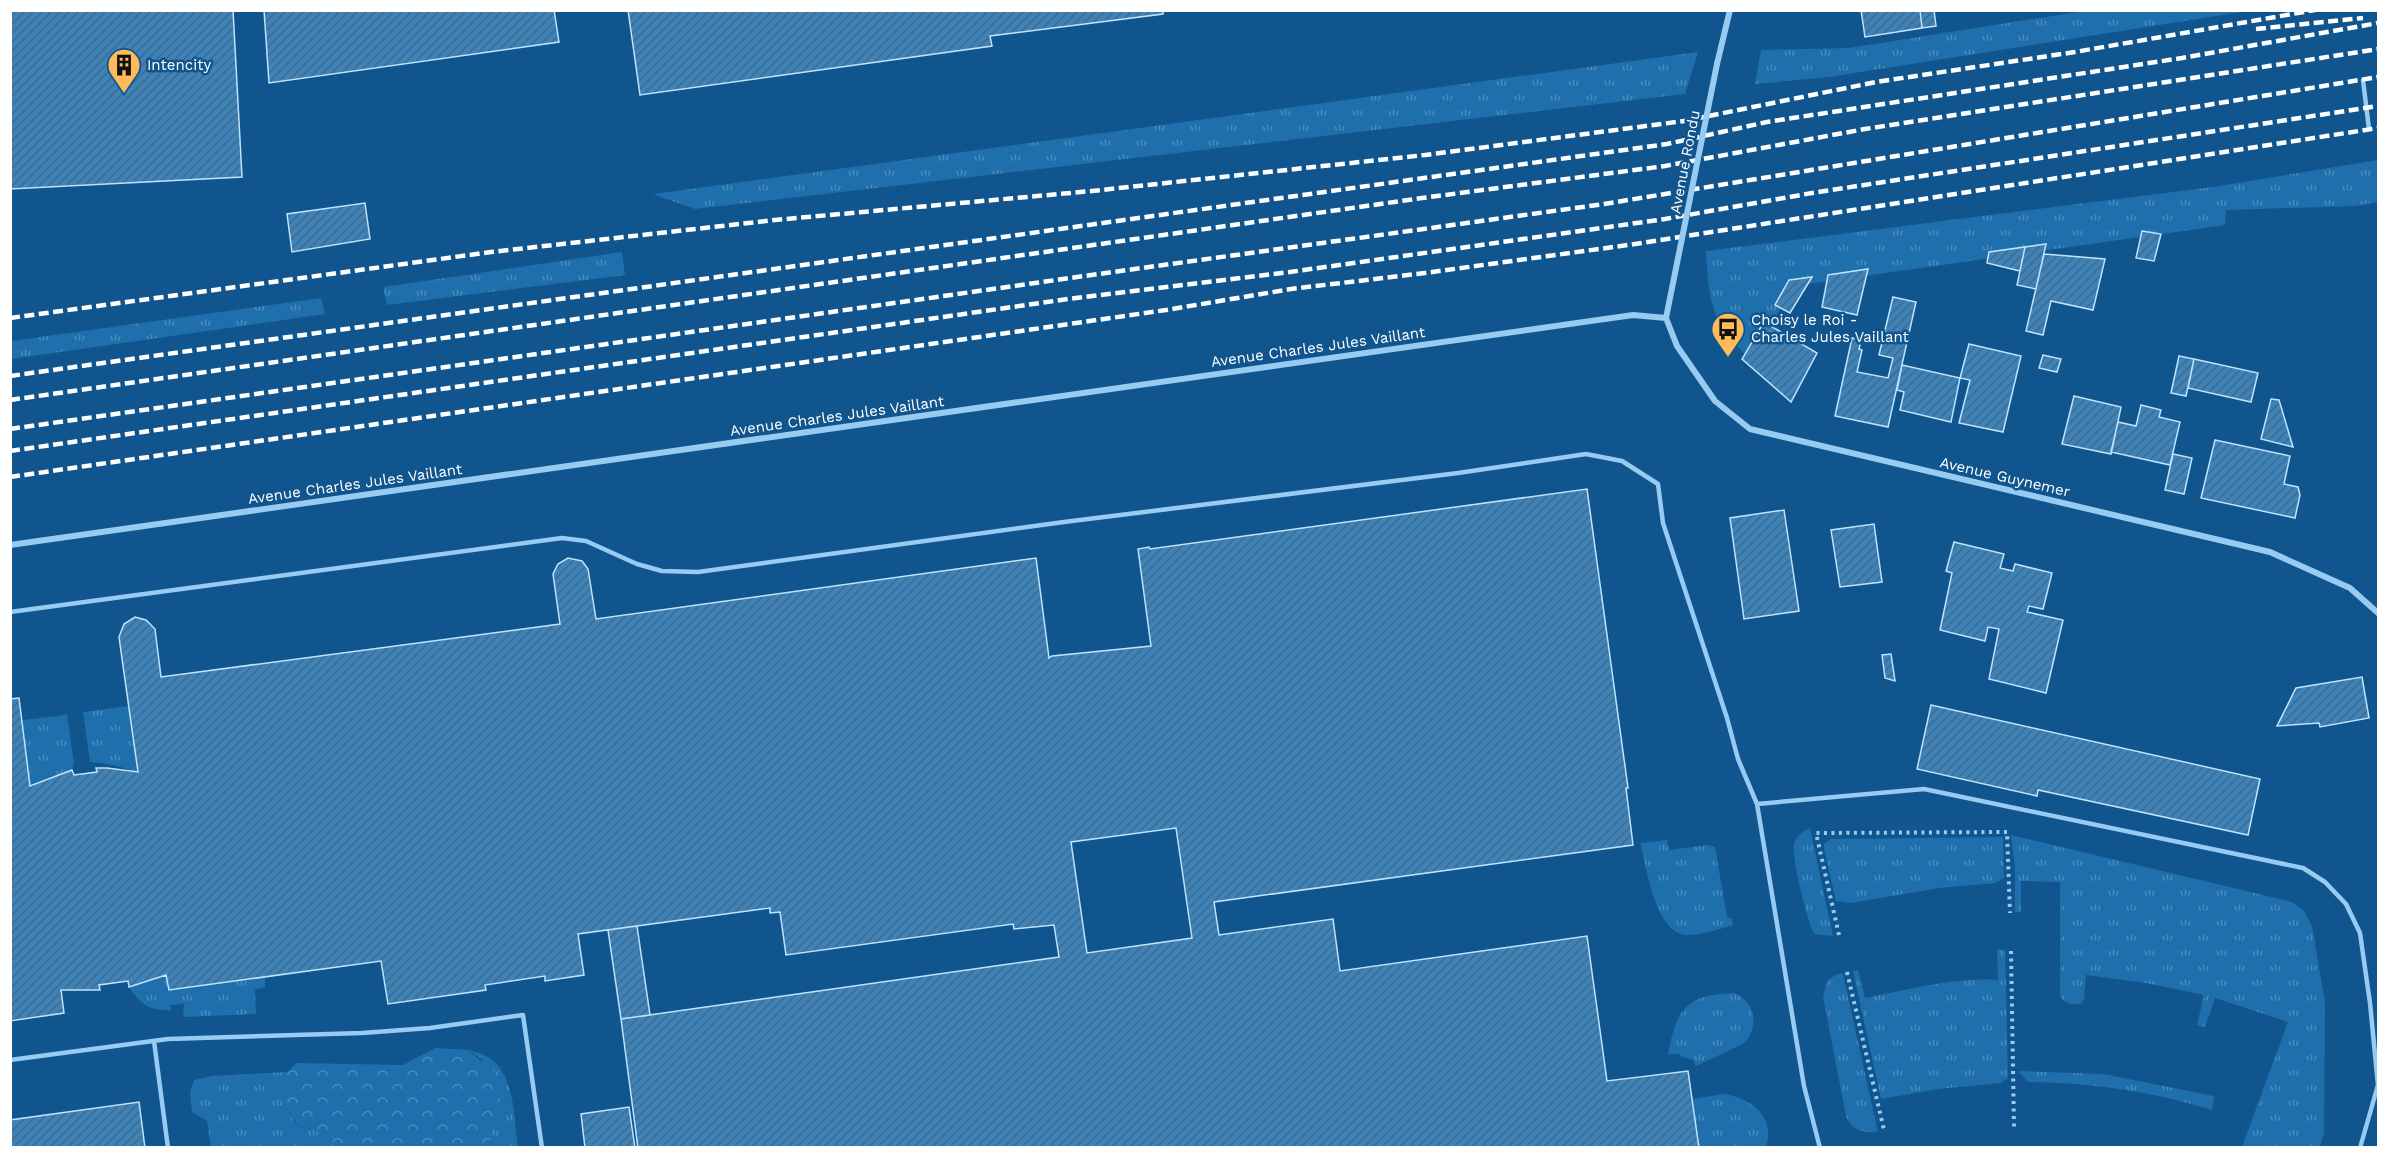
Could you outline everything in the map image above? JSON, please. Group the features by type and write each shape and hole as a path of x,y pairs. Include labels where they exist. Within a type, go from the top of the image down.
{"street":[{"name":"Avenue Rondu","path":"1666,318 1730,10"},
{"name":"Avenue Charles Jules Vaillant","path":"10,545 1633,315 1666,318"},
{"name":"Avenue Guynemer","path":"1666,318 1677,345 1715,401 1750,429 2270,552 2350,588 2379,613"}],"lane":[{"path":"2363,80 2370,129"},
{"path":"10,612 562,538 586,541 637,564 662,571 698,572 1075,520 1458,473 1586,454 1622,461 1658,484 1663,523 1727,718 1738,759 1757,804 1804,1086 1820,1148"},
{"path":"1757,804 1924,789 2303,868 2325,882 2346,904 2360,933 2378,1084 2360,1148"},
{"path":"10,1060 154,1041 362,1033 430,1028 523,1015 542,1148"},
{"path":"154,1041 168,1148"}],"path":[{"path":"1839,935 1816,833 2007,832 2010,913"},
{"path":"2011,951 2014,1126"},
{"path":"1847,972 1884,1130"}],"green space":[{"path":"2084,11 2248,11 1829,77 1755,84 1761,50 1849,48"},
{"path":"1698,52 1685,94 695,209 653,194"},
{"path":"2378,160 2378,202 2355,206 2226,210 2225,225 1794,286 1750,359 1727,334 1714,311 1711,298 1706,251 2213,187"},
{"path":"622,252 625,275 387,305 383,287"},
{"path":"321,298 325,314 11,359 11,341"},
{"path":"129,706 138,772 90,762 83,712"},
{"path":"67,715 74,763 72,770 30,786 22,720"},
{"path":"1810,828 1833,936 1815,934 1804,905 1797,875 1794,844 1800,834"},
{"path":"2011,835 2292,902 2304,911 2312,926 2325,1002 2324,1133 2320,1147 2242,1147 2288,1022 2215,998 2205,1027 2197,1025 2204,995 2146,983 2086,975 2084,999 2081,1004 2064,1001 2060,996 2060,882 2021,881 2021,912 2015,912 2015,866"},
{"path":"2003,837 2004,878 1995,883 1939,888 1851,903 1836,901 1824,849 1824,844 1831,839"},
{"path":"1667,840 1669,850 1708,845 1715,847 1727,917 1732,919 1733,925 1687,935 1676,932 1667,924 1654,898 1640,843"},
{"path":"1997,949 2005,950 2008,1078 2001,1083 1939,1089 1881,1099 1853,971 1858,970 1865,998 1947,982 1998,980"},
{"path":"1837,974 1843,974 1878,1132 1855,1128 1846,1116 1823,997 1827,981"},
{"path":"166,975 169,990 265,977 265,987 255,990 256,1014 183,1017 184,1004 171,1005 171,1010 151,1008 146,1006 129,987"},
{"path":"1734,993 1747,1003 1753,1016 1752,1031 1743,1044 1696,1066 1693,1060 1679,1054 1668,1054 1675,1026 1686,1007 1704,997"},
{"path":"435,1048 468,1050 493,1070 502,1091 488,1147 337,1147 326,1133 297,1125 284,1104 281,1079 296,1063 403,1065"},
{"path":"468,1050 484,1055 496,1063 504,1074 512,1102 518,1147 488,1147 493,1123 482,1059"},
{"path":"2018,1071 2103,1074 2214,1096 2212,1110 2121,1089 2028,1082"},
{"path":"288,1072 281,1079 284,1104 296,1125 326,1133 337,1147 211,1147 207,1121 192,1112 190,1094 194,1080 212,1076"},
{"path":"1724,1094 1743,1100 1759,1111 1767,1127 1766,1147 1699,1147 1692,1099"}],"building":[{"name":"Intencity","path":"10,10 233,10 242,177 10,189"},
{"path":"264,10 554,10 559,42 269,83"},
{"path":"628,10 1163,10 1163,14 990,36 992,46 640,95"},
{"path":"1861,10 1920,10 1922,28 1865,37"},
{"path":"1920,10 1934,10 1936,26 1922,28"},
{"path":"365,203 370,239 292,252 287,214"},
{"path":"2142,231 2161,234 2154,261 2136,258"},
{"path":"2046,244 2036,289 2017,285 2025,247"},
{"path":"2025,247 2020,271 1987,263 1989,252"},
{"path":"2044,254 2105,259 2093,310 2051,301 2043,335 2026,331"},
{"path":"1868,269 1857,315 1822,307 1828,275"},
{"path":"1812,277 1790,313 1775,305 1789,280"},
{"path":"1893,297 1916,302 1888,427 1835,416 1852,338 1861,340 1859,349 1862,350 1857,372 1888,378 1893,358 1879,355"},
{"path":"1764,322 1817,353 1791,402 1742,359"},
{"path":"1969,344 2021,356 2003,432 1959,423 1970,380 1960,378"},
{"path":"2043,355 2061,359 2057,372 2039,368"},
{"path":"2179,356 2194,359 2186,396 2171,393"},
{"path":"2194,359 2258,373 2251,402 2188,388"},
{"path":"1902,365 1960,378 1951,422 1900,410 1904,392 1897,390"},
{"path":"2074,396 2121,407 2111,454 2062,444"},
{"path":"2271,399 2279,400 2293,447 2261,439"},
{"path":"2141,405 2161,410 2159,417 2180,422 2170,465 2111,452 2118,422 2136,426"},
{"path":"2215,440 2290,456 2284,484 2298,487 2300,495 2295,518 2201,498"},
{"path":"2173,454 2192,458 2184,494 2165,490"},
{"path":"1587,489 1628,788 1626,788 1633,845 1214,902 1219,935 1333,919 1340,971 1587,936 1607,1081 1688,1071 1699,1148 638,1148 621,1019 1059,957 1054,925 1014,929 1013,924 786,955 780,912 770,913 770,908 578,934 584,975 545,981 545,976 485,985 486,990 388,1004 381,961 169,990 166,975 129,987 128,981 99,985 100,990 61,990 64,1013 10,1021 10,699 19,698 30,786 72,770 74,775 97,772 96,768 138,772 119,637 124,624 135,617 146,620 155,629 161,677 560,624 553,574 558,564 568,558 582,561 588,569 596,619 1036,558 1049,658 1151,646 1138,549 1149,547 1150,549","holes":["1176,828 1192,938 1087,953 1071,842"]},
{"path":"1784,510 1799,611 1744,619 1730,518"},
{"path":"1874,524 1882,582 1840,587 1831,530"},
{"path":"1954,542 2004,554 2000,568 2013,571 2015,564 2052,573 2043,609 2029,606 2027,612 2063,620 2046,693 1989,679 1999,629 1988,627 1985,641 1940,630 1952,573 1946,571"},
{"path":"1891,654 1895,681 1885,678 1882,655"},
{"path":"2362,677 2369,718 2320,727 2319,723 2277,726 2296,688"},
{"path":"1931,705 2260,779 2248,835 2038,790 2037,796 1917,769"},
{"path":"637,926 650,1015 621,1019 608,930"},
{"path":"139,1102 145,1148 10,1148 10,1120"},
{"path":"629,1107 635,1148 585,1148 581,1114"}],"railway":[{"path":"10,318 491,252 775,220 1092,191 1425,155 1684,121 1876,82 2075,52 2315,10"},
{"path":"2256,29 2363,18"},
{"path":"10,376 1667,144 1767,122 2182,58 2378,23"},
{"path":"10,400 1422,198 1665,166 1865,129 2378,49"},
{"path":"10,429 1604,204 2378,77"},
{"path":"10,451 1068,299 1290,272 1665,219 1812,193 2378,106"},
{"path":"10,477 1166,310 1291,289 1635,244 2378,128"}],"place":[{"name":"Intencity","path":"124,94"},
{"name":"Choisy le Roi - Charles Jules Vaillant","path":"1728,358"}]}
